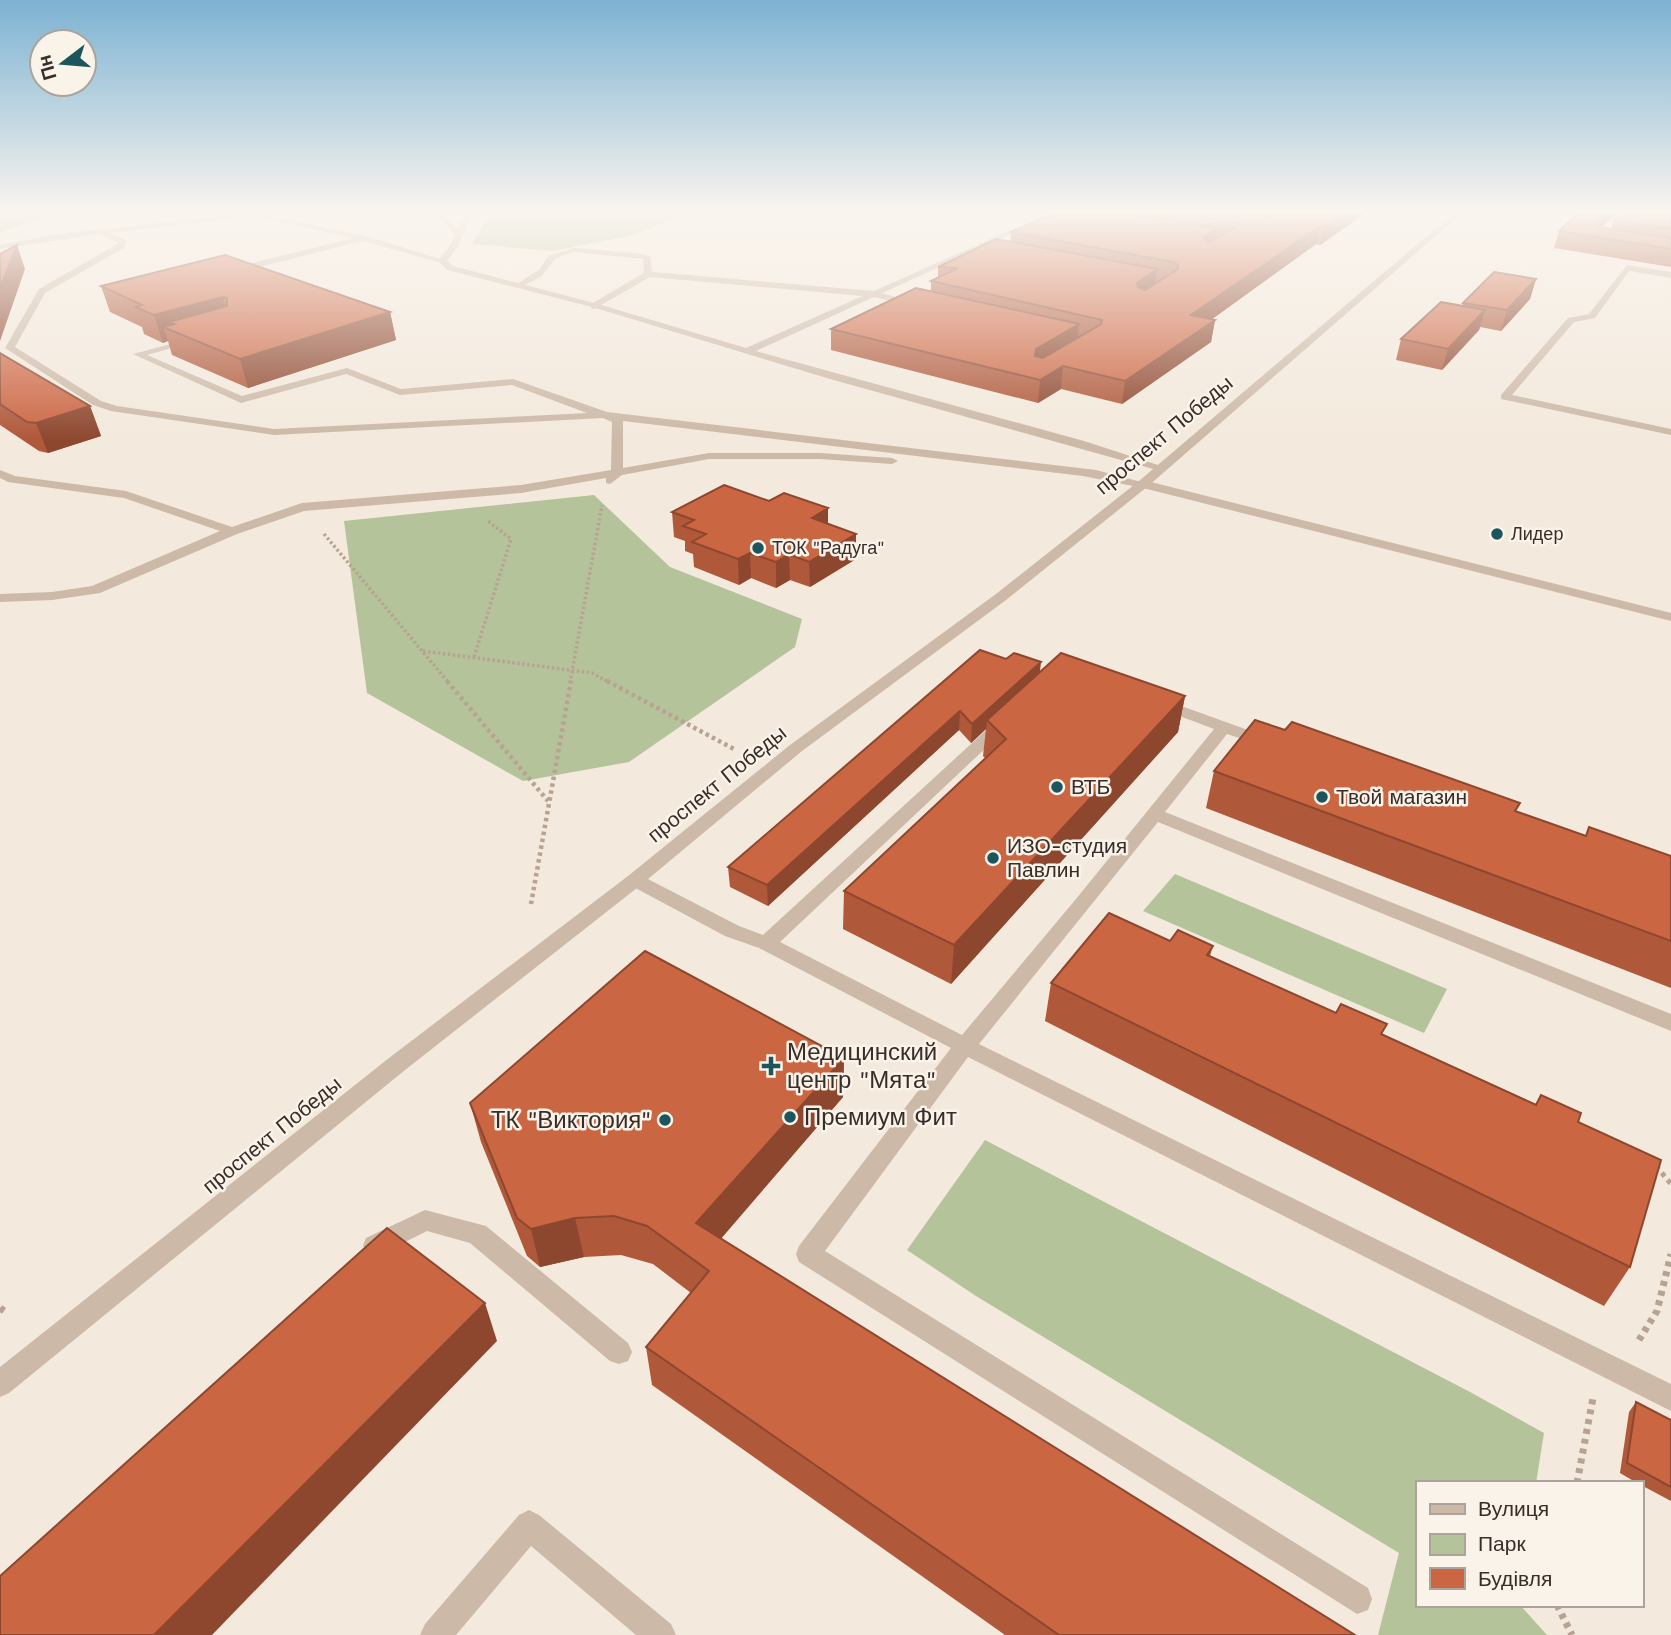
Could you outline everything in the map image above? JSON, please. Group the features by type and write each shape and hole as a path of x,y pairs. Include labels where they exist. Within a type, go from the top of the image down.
{"street":[{"path":"46,289 10,348 97,403 115,409 274,432 603,415 1096,474 1671,617"},
{"path":"539,289 747,351 1039,430 1161,468"},
{"path":"594,306 622,289"},
{"path":"821,289 874,294 929,306"},
{"path":"747,351 884,289"},
{"name":"проспект Победы","path":"0,1384 397,1063 635,880 796,748 1001,597 1143,484 1369,289"},
{"path":"1611,289 1592,316 1571,320 1505,397 1671,432"},
{"path":"205,336 138,354 242,400 347,371 400,392 513,382 618,421 617,473 605,484"},
{"path":"0,598 52,596 96,590 232,531 302,507 457,496 709,457 820,456 1096,474"},
{"path":"0,474 12,479 126,495 232,531"},
{"path":"1141,696 1287,749"},
{"path":"766,943 1016,711"},
{"path":"1223,727 965,1046 808,1254 1357,1599"},
{"path":"1154,814 1671,1023"},
{"path":"635,880 732,931 766,943 965,1046 1600,1362 1670,1393"},
{"path":"356,1263 376,1244 425,1220 477,1234 618,1352"},
{"path":"436,1635 529,1525 660,1635"}],"path":[{"path":"531,904 605,484"},
{"path":"457,496 510,539 474,657"},
{"path":"302,507 549,802"},
{"path":"422,651 592,673 734,749"},
{"path":"1649,1161 1671,1184"},
{"path":"0,1308 7,1313"},
{"path":"1577,1481 1600,1362"},
{"path":"1558,1607 1572,1635"}],"green space":[{"path":"594,495 670,567 802,619 795,647 629,762 523,781 367,693 344,521"},
{"path":"1175,874 1447,989 1424,1033 1143,911"},
{"path":"985,1140 1544,1433 1536,1481 1416,1481 1416,1607 1522,1607 1547,1635 1378,1635 1399,1553 976,1296 907,1250"}],"building":[{"path":"108,289 324,289 390,312 240,359 163,327 174,324 169,322 227,306 227,298 154,315 135,307 142,305"},
{"path":"913,289 922,289 1079,324 1036,349 1035,356 1043,358 1101,324 1102,320 967,289 1228,289 1191,315 1215,320 1125,381 1063,366 1040,380 831,329"},
{"path":"1477,289 1526,289 1507,310 1463,303"},
{"path":"1441,302 1485,310 1448,349 1401,339"},
{"path":"0,353 90,406 36,423 27,422 0,404"},
{"path":"724,485 769,501 784,493 828,508 812,518 856,534 809,562 789,554 776,562 750,553 738,559 692,542 706,534 683,526 694,520 672,512"},
{"path":"980,650 1006,659 1014,653 1041,662 972,724 960,711 767,885 728,867"},
{"path":"1061,653 1185,696 954,945 844,891 1006,739 987,720"},
{"path":"1255,720 1285,730 1292,722 1520,803 1515,811 1586,836 1589,827 1671,856 1671,941 1214,771"},
{"path":"1109,913 1170,941 1178,930 1213,946 1207,955 1336,1013 1341,1004 1387,1024 1381,1034 1536,1105 1541,1095 1581,1113 1578,1122 1661,1160 1630,1267 1051,983"},
{"path":"645,951 844,1058 696,1223 1355,1635 1059,1635 646,1347 709,1271 647,1226 614,1216 575,1218 531,1229 517,1218 470,1103"},
{"path":"387,1228 485,1303 154,1635 0,1635 0,1576"},
{"path":"1636,1402 1671,1420 1671,1487 1627,1463"}],"place":[{"name":"Лидер","path":"1497,534"},
{"name":"ТОК \"Радуга\"","path":"758,548"},
{"name":"ВТБ","path":"1057,787"},
{"name":"Твой магазин","path":"1322,797"},
{"name":"ИЗО-студия Павлин","path":"993,858"},
{"name":"Медицинский центр \"Мята\"","path":"771,1066"},
{"name":"Премиум Фит","path":"790,1117"},
{"name":"ТК \"Виктория\"","path":"665,1120"}]}
